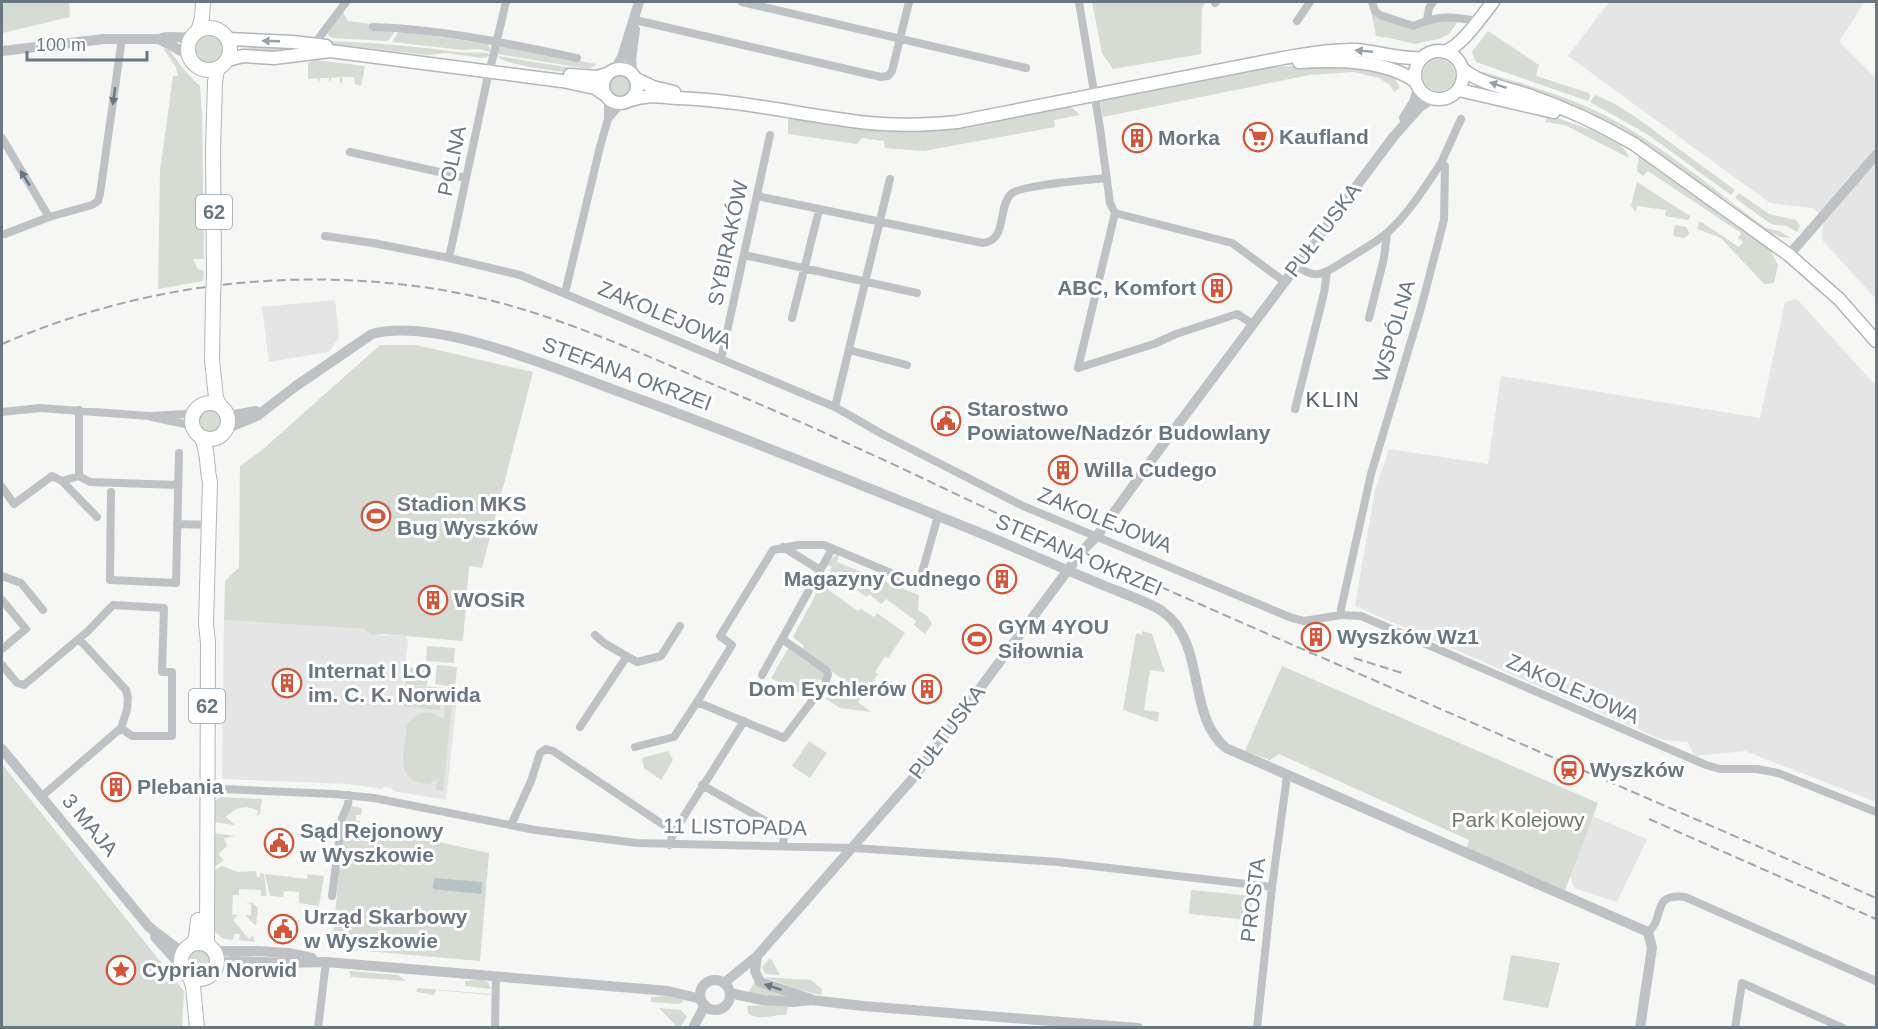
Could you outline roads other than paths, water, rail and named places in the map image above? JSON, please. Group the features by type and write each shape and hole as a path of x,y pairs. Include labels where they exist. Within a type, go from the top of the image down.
{"main road":[{"path":"188,54 189,41 202,18 202,2"},
{"name":"62","path":"200,948 196,937 204,788 198,762 201,642 206,624 210,482 215,445 227,418 216,398 212,360 213,150 215,82 230,53 223,34 212,18 211,2"},
{"path":"1444,52 1457,44 1493,2"},
{"path":"1267,62 1334,62 1379,66 1401,73 1432,99 1440,100 1449,98 1459,90 1463,80 1461,66 1463,48 1478,21"},
{"path":"195,33 211,28 223,34 490,68 587,86 599,89 606,96 626,102 640,96 695,98 906,126 957,122 1094,94 1335,50 1357,50 1406,58 1422,58"},
{"path":"198,68 210,71 243,56 273,58 330,51 597,77 625,69 653,87 695,98"},
{"path":"1417,85 1416,69 1422,58 1430,53 1444,52 1453,55 1461,66 1477,78 1528,95 1591,121 1634,144 1789,255 1839,299 1876,341"},
{"name":"62","path":"188,54 206,82 213,150"},
{"path":"606,96 603,83 611,72"},
{"path":"626,102 637,90 635,77"},
{"path":"1459,90 1591,121"},
{"name":"62","path":"210,482 206,446 192,418 206,397 212,360"},
{"path":"199,407 211,403 222,409"},
{"path":"197,432 210,439 222,433"},
{"path":"200,948 217,962 203,986 197,1028 193,986 181,957 200,948"},
{"path":"186,972 198,979 211,972"}],"street":[{"path":"303,54 314,44 346,2"},
{"name":"POLNA","path":"449,258 506,2"},
{"path":"611,72 621,59 639,2"},
{"path":"742,2 1026,68"},
{"path":"635,20 881,77 888,76 892,71 909,2"},
{"path":"1079,2 1110,203 1115,213 1078,368 1237,314 1253,324"},
{"path":"1297,21 1310,2"},
{"path":"1372,2 1375,11 1380,15 1413,26 1427,20 1455,16 1478,21"},
{"path":"1427,20 1429,8 1433,2"},
{"path":"635,20 632,61 635,77"},
{"path":"373,27 399,28 496,42 577,58"},
{"path":"2,51 122,38 159,39 166,36 186,38 195,33"},
{"path":"5,234 98,201 122,38"},
{"path":"159,39 188,54"},
{"name":"PUŁTUSKA","path":"1394,136 1414,102 1417,85"},
{"path":"565,293 608,119 606,96"},
{"name":"PUŁTUSKA","path":"728,989 914,777 1068,570 1097,536 1394,136 1420,107 1432,99"},
{"path":"608,119 626,102"},
{"path":"1297,266 1307,274 1327,272 1387,234 1420,194 1441,163 1461,119"},
{"name":"SYBIRAKÓW","path":"721,359 770,135"},
{"path":"2,138 49,217"},
{"path":"350,152 466,178"},
{"path":"1789,255 1876,155"},
{"name":"WSPÓLNA","path":"1341,615 1371,474 1421,308 1444,220 1446,171 1445,166 1441,163"},
{"path":"757,196 880,223 987,242 998,233 1006,200 1017,189 1107,178"},
{"path":"835,407 890,179"},
{"path":"792,318 819,210"},
{"path":"1115,213 1232,243 1285,282"},
{"name":"WSPÓLNA","path":"1369,318 1384,258 1387,234"},
{"name":"ZAKOLEJOWA","path":"324,236 449,258 520,275 835,407 891,439 1014,501 1292,618 1304,621 1341,615 1361,616 1706,765 1720,769 1767,770 1876,812"},
{"path":"744,255 917,294"},
{"path":"1295,409 1324,293 1327,272"},
{"name":"STEFANA OKRZEI","path":"222,433 257,416 265,408 372,334 386,330 455,338 539,362 739,435 1161,610 1176,623 1187,643 1212,734 1226,748 1648,932"},
{"path":"849,350 907,365"},
{"path":"149,416 186,414 199,407"},
{"path":"2,412 40,408 149,416 185,424 197,432"},
{"name":"STEFANA OKRZEI","path":"222,409 234,415 265,408"},
{"path":"79,410 79,476"},
{"path":"111,492 110,580 176,583 179,453"},
{"path":"2,487 14,504 52,476 62,481 98,517"},
{"path":"62,481 79,476 90,482 178,485"},
{"path":"635,747 674,737 732,645 720,636 773,550 798,544 824,545 910,581 916,580 921,576 938,516"},
{"path":"177,524 209,525"},
{"path":"782,547 820,570"},
{"path":"762,675 832,549"},
{"path":"2,576 21,584 43,610"},
{"path":"2,600 26,629 2,649"},
{"path":"2,665 17,683 24,686 79,639 113,604 164,608 162,672 172,672 172,736 132,736 121,728"},
{"path":"595,635 604,643 637,662 661,656 680,626"},
{"path":"41,797 121,728 127,710 126,690 79,639"},
{"path":"697,702 784,738 828,679 826,670 782,639"},
{"path":"580,727 627,656"},
{"path":"669,844 702,786 744,721"},
{"name":"3 MAJA","path":"2,749 162,947 186,972"},
{"path":"511,825 531,781 540,753 546,749 553,751 674,832"},
{"name":"PROSTA","path":"1257,1028 1287,776"},
{"path":"702,786 780,829 784,833 783,846"},
{"name":"11 LISTOPADA","path":"204,788 349,795 409,804 511,825 613,840 669,844 854,848 1058,862 1272,887"},
{"path":"332,896 342,818 349,795"},
{"path":"1640,1028 1652,948 1648,932 1654,928 1661,905 1666,899 1674,896 1685,897 1876,981"},
{"name":"3 MAJA","path":"148,927 178,949 200,948"},
{"path":"200,948 290,953 326,962"},
{"path":"757,956 755,971 760,982 811,1000 1138,1028"},
{"path":"211,972 224,962 232,961 326,962 668,991 724,1006 762,1000 793,1002 811,1000"},
{"path":"318,1028 326,962"},
{"path":"495,1028 496,976"},
{"path":"694,1028 712,981 762,1000"},
{"path":"1735,1028 1742,983 1844,1028"},
{"path":"724,1006 730,998 728,989"}],"railway":[{"path":"2,344 107,307 215,286 270,281 380,282 471,296 539,314 605,338 777,412 1131,574 1876,898"},
{"path":"1354,658 1402,673"},
{"path":"1649,819 1876,919"}],"place":[{"name":"Kaufland","path":"1258,137"},
{"name":"Morka","path":"1137,138"},
{"name":"ABC, Komfort","path":"1217,288"},
{"name":"Starostwo Powiatowe/Nadzór Budowlany","path":"946,421"},
{"name":"Willa Cudego","path":"1063,470"},
{"name":"Stadion MKS Bug Wyszków","path":"376,516"},
{"name":"Magazyny Cudnego","path":"1002,579"},
{"name":"WOSiR","path":"433,600"},
{"name":"Wyszków Wz1","path":"1316,637"},
{"name":"GYM 4YOU Siłownia","path":"977,639"},
{"name":"Internat I LO im. C. K. Norwida","path":"287,683"},
{"name":"Dom Eychlerów","path":"927,689"},
{"name":"Wyszków","path":"1569,770"},
{"name":"Plebania","path":"116,787"},
{"name":"Sąd Rejonowy w Wyszkowie","path":"279,843"},
{"name":"Urząd Skarbowy w Wyszkowie","path":"283,929"},
{"name":"Cyprian Norwid","path":"121,970"}],"district":[{"name":"KLIN","path":"1333,399"}],"park label":[{"name":"Park Kolejowy","path":"1518,820"}]}
